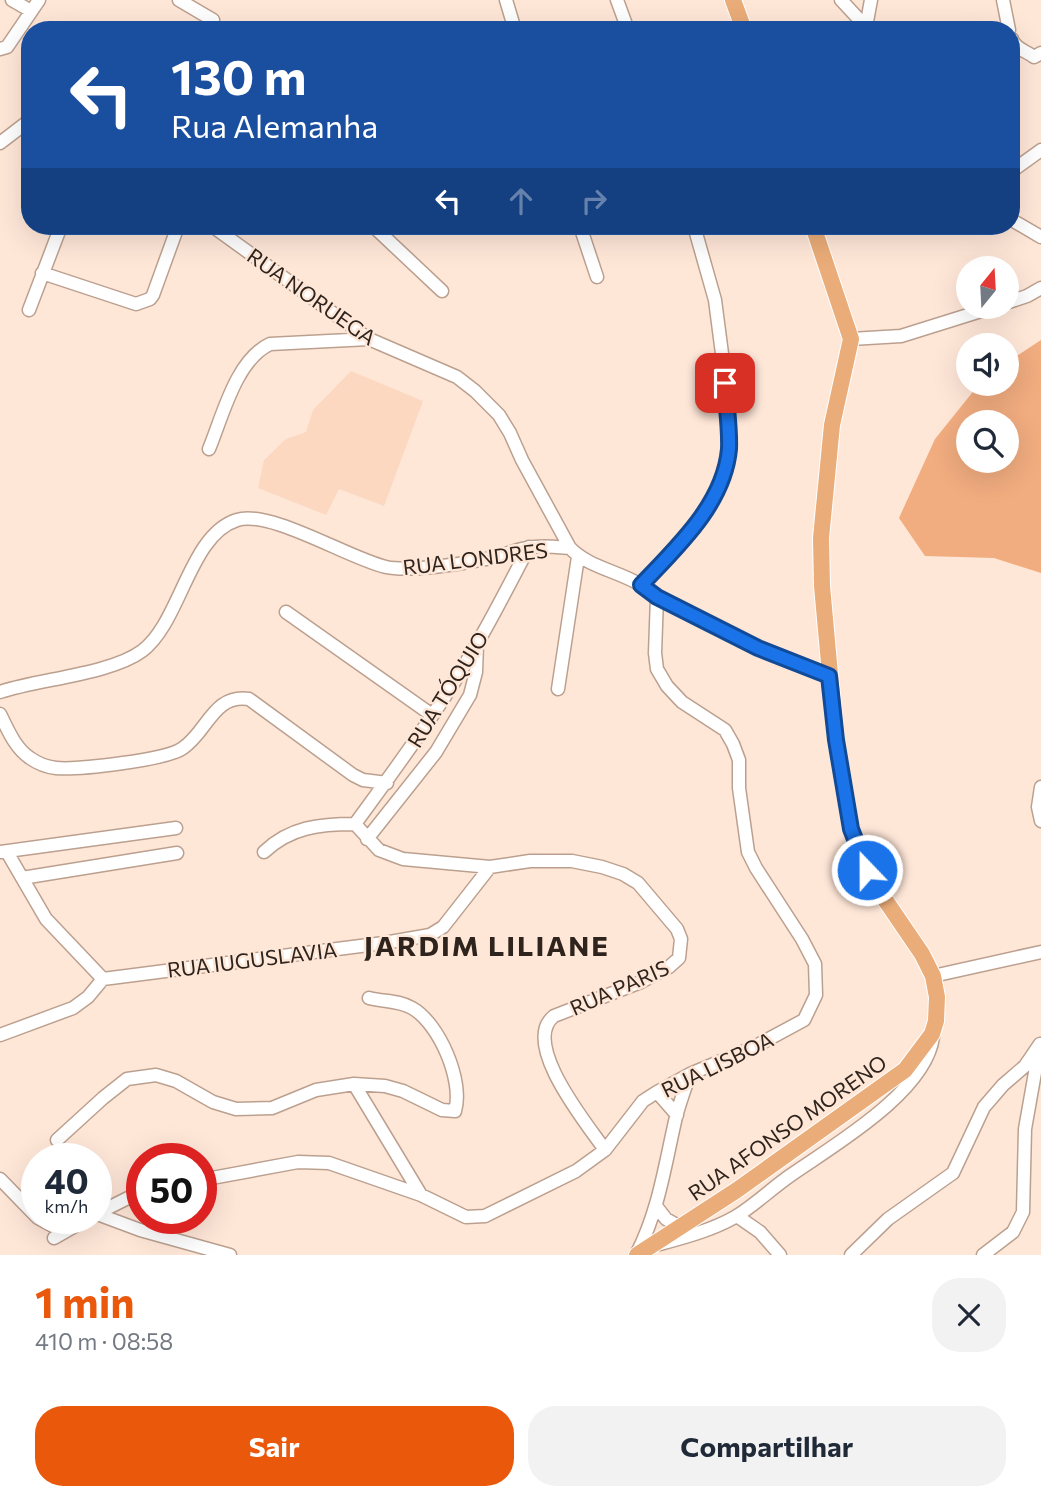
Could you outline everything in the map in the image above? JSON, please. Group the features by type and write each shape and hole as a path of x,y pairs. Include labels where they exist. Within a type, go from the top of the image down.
{"main road":[{"path":"733,0 741,21"},
{"path":"816,235 851,339"},
{"name":"RUA AFONSO MORENO","path":"641,1252 737,1190 905,1070 919,1054 934,1028 937,997 933,976 922,954 875,885 860,855 851,829 838,753 829,676 821,538 832,425 851,339"}],"street":[{"path":"12,0 35,6 25,21"},
{"path":"178,0 213,20"},
{"path":"506,0 512,21"},
{"path":"617,0 625,21"},
{"path":"841,0 861,21"},
{"path":"869,21 871,0"},
{"path":"1003,0 1007,21"},
{"path":"0,49 7,47 21,26"},
{"path":"1020,49 1037,55"},
{"path":"0,143 21,127"},
{"path":"1020,165 1041,150"},
{"path":"1020,225 1041,237"},
{"path":"29,310 57,235"},
{"path":"42,273 136,304 143,303 153,295 175,235"},
{"name":"RUA NORUEGA","path":"225,235 369,339 457,377 475,391 499,415 574,553"},
{"path":"383,235 442,291"},
{"path":"583,235 597,277"},
{"path":"641,585 700,519 719,488 729,452 724,369 715,300 697,235"},
{"path":"1019,299 1041,288"},
{"path":"851,339 901,336 956,319"},
{"path":"209,449 242,370 259,349 270,344 369,339"},
{"name":"RUA LONDRES","path":"2,692 113,665 142,651 172,610 210,540 238,519 251,518 269,522 325,541 374,564 391,568 408,569 486,559 529,547 574,553"},
{"name":"RUA TÓQUIO","path":"355,824 387,782 477,644 529,547"},
{"path":"558,689 574,553 641,585 657,597 758,648 829,676"},
{"name":"RUA LISBOA","path":"217,1178 316,1161 421,1195 467,1217 485,1216 576,1171 605,1150 643,1101 657,1092 690,1074 752,1048 804,1020 817,995 815,964 748,852 739,788 739,760 733,744 725,730 682,702 667,686 657,669 654,653 657,597"},
{"path":"286,612 432,715"},
{"path":"367,839 436,752 470,695 477,672 477,644"},
{"path":"0,714 12,739 22,752 32,760 58,768 163,757 184,748 226,701 248,699 353,775 374,782 387,782"},
{"path":"1041,787 1038,807 1041,821"},
{"path":"264,852 290,833 309,827 355,824 379,850 403,859 490,867"},
{"path":"0,1035 73,1007 88,997 103,979 46,919 4,852 176,828"},
{"path":"22,878 177,853"},
{"name":"RUA PARIS","path":"490,867 549,860 602,867 623,874 638,883 677,929 681,939 679,958 669,967 640,982 554,1016 546,1022 543,1032 547,1056 563,1088 605,1150"},
{"name":"RUA IUGUSLAVIA","path":"103,979 430,935 443,927 490,867"},
{"path":"933,976 1041,953"},
{"path":"57,1140 127,1079 163,1076 213,1102 249,1111 272,1108 323,1088 373,1084 403,1091 447,1112 453,1112 456,1108 457,1086 453,1066 427,1022 411,1007 391,1000 369,998"},
{"name":"RUA AFONSO MORENO","path":"641,1252 710,1229 737,1216 888,1105 915,1076 932,1043 934,1028"},
{"path":"851,1255 888,1219 953,1172 984,1107 1003,1085 1025,1066 1041,1043"},
{"path":"983,1255 1013,1232 1023,1213 1026,1129 1041,1043"},
{"path":"641,1252 656,1206 677,1115 690,1074"},
{"path":"354,1084 421,1195"},
{"path":"657,1092 677,1115"},
{"path":"0,1178 21,1201"},
{"path":"656,1206 666,1219 680,1227"},
{"path":"737,1216 760,1232 780,1255"},
{"path":"112,1221 230,1255"}],"shaded area":[{"path":"1041,340 1041,573 994,558 925,556 899,518 935,439 956,413 956,473 1019,473 1019,410 958,410 970,396 1019,396 1019,354"},
{"path":"351,371 423,401 384,506 339,489 326,515 258,488 264,460 286,439 306,432 313,410"}],"district":[{"name":"JARDIM LILIANE","path":"487,945"}],"route":[{"path":"725,383 729,452 719,488 700,519 641,585 657,597 758,648 829,676 836,740 851,829 867,870"}]}
